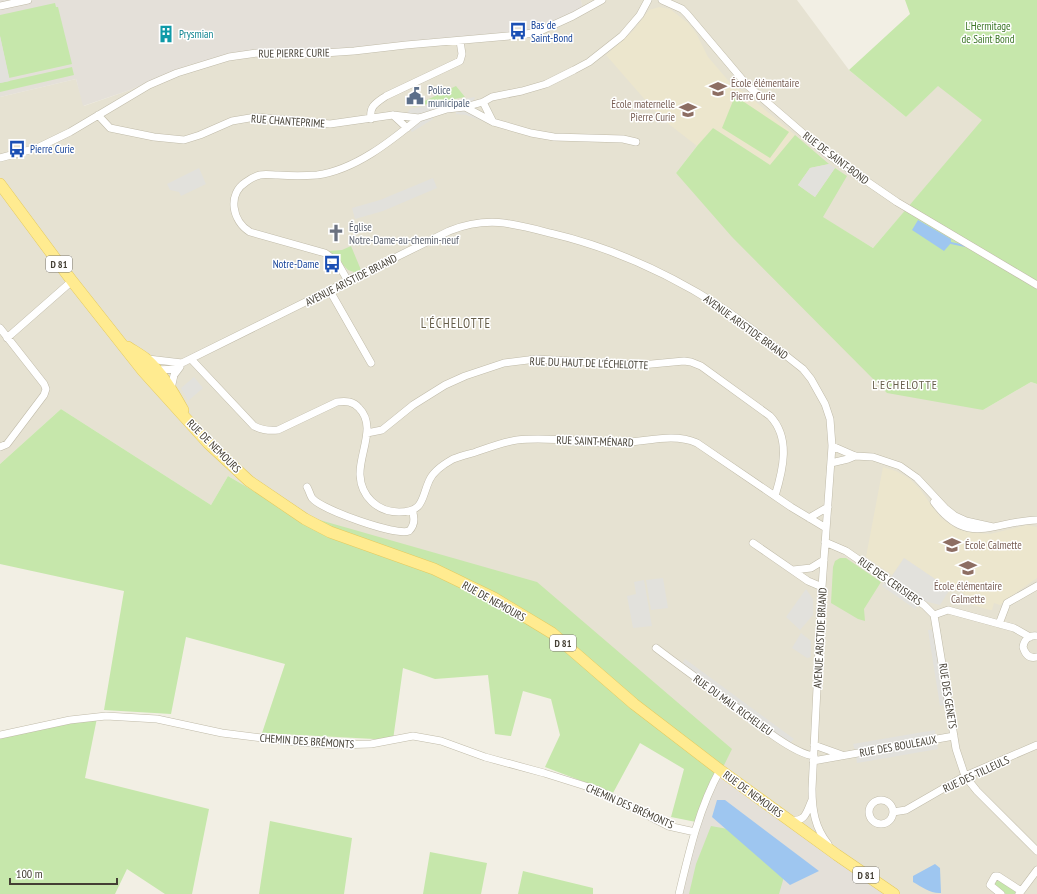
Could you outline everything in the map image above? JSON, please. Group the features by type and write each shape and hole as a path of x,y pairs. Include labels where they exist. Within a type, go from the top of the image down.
{"main road":[{"name":"D 81","path":"0,184 72,281 121,343 151,365 170,389 192,424"},
{"name":"RUE DE NEMOURS","path":"151,365 167,399 192,424 208,443 249,481 305,520 330,532 434,569 494,598 552,633 634,704 720,770 837,856"},
{"name":"D 81","path":"837,856 894,894"}],"street":[{"path":"0,6 28,0"},
{"name":"RUE PIERRE CURIE","path":"0,158 37,148 70,132 149,85 177,73 229,57 257,53 309,54 354,51 538,32 573,16 602,0"},
{"path":"348,281 337,262 325,253 250,232 239,223 234,212 236,195 239,188 244,183 260,175 318,175 346,166 390,142 419,118 447,109 465,107 483,102 492,97 546,84 589,62 622,36 640,15 648,0"},
{"name":"RUE DE SAINT-BOND","path":"662,0 682,9 747,85 827,154 897,202 1037,285"},
{"path":"671,4 679,0"},
{"path":"371,119 370,112 375,104 386,96 460,61 462,54 460,41"},
{"path":"483,102 487,113 493,122"},
{"path":"465,107 493,122 530,133 554,137 623,139 636,142"},
{"path":"393,115 407,128"},
{"name":"RUE CHANTEPRIME","path":"98,116 110,128 154,137 184,140 243,118 256,117 330,124 393,115 419,118"},
{"name":"AVENUE ARISTIDE BRIAND","path":"180,366 191,359 449,231 459,227 480,223 490,222 516,224 569,237 606,249 660,272 716,304 803,369 811,379 825,404 830,419 832,446 822,587 812,800 816,826 837,856"},
{"path":"7,338 72,281"},
{"path":"330,291 371,363"},
{"path":"0,328 44,384 46,389 44,395 7,444 0,447"},
{"path":"191,359 254,426 260,429 271,431 278,430 337,402 345,401 355,404 361,409 366,417 367,432 360,474 366,496 380,509 399,512 412,510 415,520 411,529 406,532 393,531 338,514 313,499 307,487"},
{"name":"RUE DU HAUT DE L'ÉCHELOTTE","path":"367,432 382,430 413,405 445,385 465,376 504,363 536,359 641,365 689,361 701,366 770,416 776,422 782,435 783,446 782,470 775,496"},
{"path":"151,365 180,366"},
{"path":"170,389 174,375 180,366"},
{"name":"RUE SAINT-MÉNARD","path":"412,510 421,504 429,481 436,471 453,459 502,443 531,439 617,443 673,438 690,440 697,443 775,496 826,528"},
{"path":"832,446 855,456 873,457 900,466 917,478 945,508 955,516 966,521 993,527 1026,520 1037,520"},
{"path":"831,463 855,456"},
{"path":"809,518 828,507"},
{"name":"RUE DES CERISIERS","path":"825,542 846,551 924,605 934,615"},
{"path":"754,543 808,581 822,587"},
{"path":"793,570 811,568 824,560"},
{"path":"999,624 1007,603 1037,586"},
{"path":"934,615 948,610 1014,628 1033,636 1024,643 1024,652 1031,657 1037,657"},
{"name":"RUE DES GENETS","path":"934,615 956,749 964,776"},
{"name":"RUE DU MAIL RICHELIEU","path":"656,648 773,734 799,752 813,759"},
{"name":"CHEMIN DES BRÉMONTS","path":"0,735 70,720 106,716 157,719 222,732 286,742 336,746 371,744 413,736 441,741 485,757 598,790 668,826 695,832"},
{"name":"RUE DES BOULEAUX","path":"813,759 842,756 954,736"},
{"path":"814,745 842,756"},
{"name":"RUE DES TILLEULS","path":"893,812 906,810 964,776 1037,745"},
{"path":"679,894 695,832 712,785 720,770"},
{"path":"964,776 1037,851"},
{"path":"808,834 805,817 812,800"},
{"path":"788,820 798,821 805,817"},
{"path":"808,834 816,826"},
{"path":"1002,894 990,885 995,876 998,876 1020,893 1037,870"}],"shaded area":[{"path":"0,0 581,0 583,12 536,33 359,49 244,51 189,65 130,90 83,106 76,79 0,97"},
{"path":"581,0 797,0 849,70 906,117 938,85 983,120 873,248 822,217 713,128 676,173 983,410 1031,382 1037,384 1037,894 886,894 288,511 228,476 211,505 61,409 0,464 0,97 76,79 84,106 130,90 189,65 244,51 359,49 582,12"},
{"name":"École élémentaire Pierre Curie","path":"659,7 670,9 688,23 696,33 708,57 732,85 744,92 795,135 770,165 713,128 697,146 661,118 606,55 634,30 649,10"},
{"path":"0,36 10,81 0,83"},
{"path":"475,97 473,102 466,107 486,119 485,122 466,115 456,114 456,108 431,114 433,119 412,132 408,127 419,118 405,116 410,109"},
{"path":"829,164 835,168 815,197 798,185 810,168"},
{"path":"199,168 206,184 181,196 179,192 170,190 167,184"},
{"path":"433,178 437,188 383,211 355,219 352,208 380,200"},
{"path":"194,377 203,388 188,401 181,388"},
{"name":"École Calmette","path":"883,467 896,471 910,479 920,489 941,518 957,529 967,532 990,534 1027,525 1037,527 1037,578 1000,605 994,603 992,610 990,610 972,605 971,602 964,599 965,594 946,582 942,584 904,558 892,575 866,557"},
{"path":"904,558 950,589 940,605 924,601 891,578"},
{"path":"663,578 668,608 651,610 646,580"},
{"path":"887,579 920,602 915,609 882,586"},
{"path":"644,580 652,626 633,628 627,596 636,594 634,582"},
{"path":"806,589 813,599 813,615 800,630 786,617"},
{"path":"937,629 949,704 940,706 928,630"},
{"path":"801,633 811,641 811,657 807,658 792,648"},
{"path":"685,659 794,739 790,743 680,667"},
{"path":"935,730 936,737 855,750 853,744"},
{"path":"937,743 938,749 857,763 856,756"},
{"path":"719,775 886,894 679,894 696,822"}],"green space":[{"name":"L'Hermitage de Saint Bond","path":"905,0 1037,0 1037,384 1031,382 983,410 887,393 732,237 676,173 713,128 770,165 795,135 829,164 810,168 798,185 815,197 835,168 847,176 823,217 873,248 982,120 938,86 906,117 849,70 910,14"},
{"path":"55,3 56,7 58,7 72,64 9,78 0,36 0,15"},
{"path":"72,67 74,75 0,92 0,83"},
{"path":"456,86 465,97 412,107"},
{"path":"735,96 789,132 770,158 722,128"},
{"path":"351,246 361,270 354,272 348,270 329,251 342,250"},
{"path":"61,409 211,505 228,476 288,511 537,582 732,749 696,822 671,817 684,769 640,743 613,793 545,767 560,735 551,699 523,691 511,736 495,734 488,675 435,679 403,668 393,740 262,733 285,664 186,637 171,714 104,710 124,591 0,564 0,464"},
{"path":"840,558 846,558 881,582 864,609 865,621 858,619 831,603 833,567 835,561"},
{"path":"97,718 85,778 209,809 192,894 165,894 127,869 115,894 0,894 0,738"},
{"path":"270,821 352,838 344,894 259,894"},
{"path":"711,826 739,831 786,870 779,894 689,894 696,864"},
{"path":"430,852 487,863 481,894 423,894"},
{"path":"523,871 593,888 593,894 518,894"},
{"path":"998,879 1016,892 1015,894 1006,894 993,885"}],"water":[{"path":"918,220 951,239 951,243 944,251 912,230"},
{"path":"717,800 725,800 819,871 790,885 712,817"},
{"path":"935,864 940,868 941,893 930,891 913,882 913,876"}],"waterway":[{"path":"951,243 965,246"}],"place":[{"name":"Bas de Saint-Bond","path":"518,31"},
{"name":"Prysmian","path":"166,34"},
{"name":"École élémentaire Pierre Curie","path":"718,89"},
{"name":"Police municipale","path":"415,96"},
{"name":"École maternelle Pierre Curie","path":"688,110"},
{"name":"Pierre Curie","path":"17,149"},
{"name":"Église Notre-Dame-au-chemin-neuf","path":"336,233"},
{"name":"Notre-Dame","path":"332,264"},
{"name":"École Calmette","path":"952,545"},
{"name":"École élémentaire Calmette","path":"968,568"}],"district":[{"name":"L'ÉCHELOTTE","path":"456,323"},
{"name":"L'ECHELOTTE","path":"905,385"}]}
